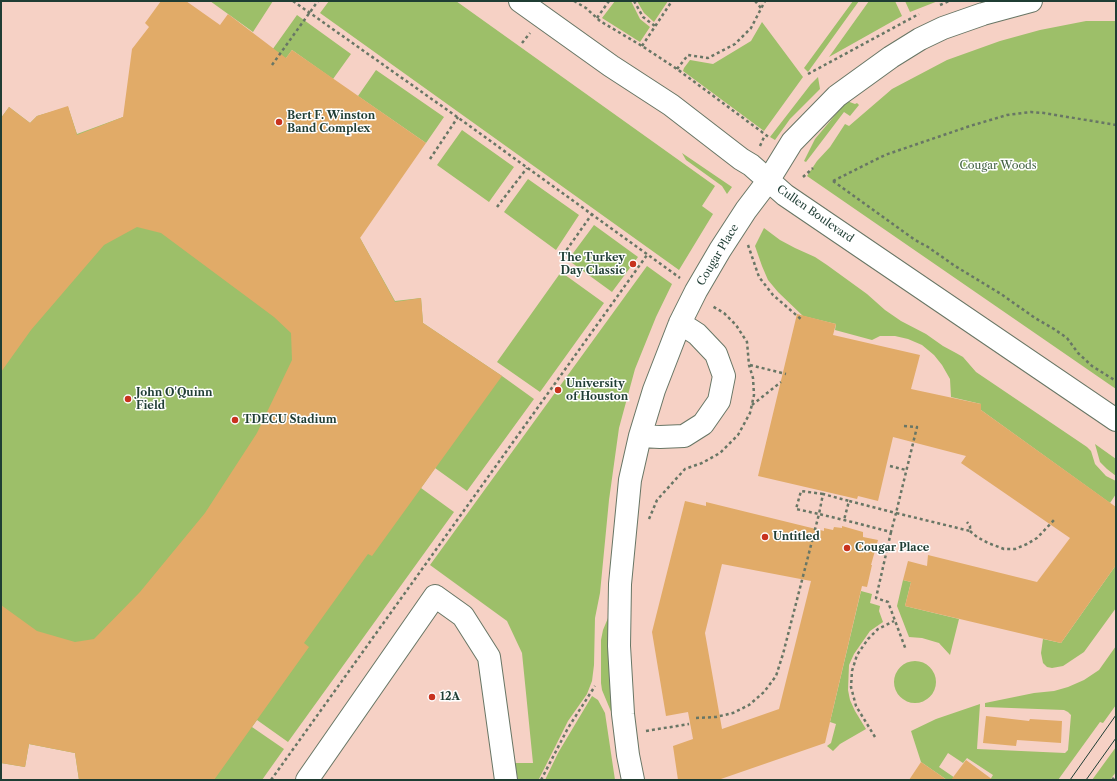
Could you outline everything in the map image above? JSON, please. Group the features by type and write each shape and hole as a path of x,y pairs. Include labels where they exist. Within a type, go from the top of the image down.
{"street":[{"name":"Cullen Boulevard","path":"520,1 611,66 670,105 751,165 785,195 1116,420"},
{"name":"Cougar Place","path":"633,780 623,714 620,646 620,584 630,480 640,436 654,390 680,323 696,291 731,233 768,181 792,142 837,96 896,53 920,39 943,28 983,14 1031,1"},
{"path":"640,436 684,436 703,424 719,401 724,376 716,354 697,334 680,323"},
{"path":"307,780 435,596 463,616 489,657 506,780"}],"path":[{"path":"293,1 592,214 696,291"},
{"path":"272,65 318,1"},
{"path":"574,1 586,8 597,18 677,69 765,135 760,146"},
{"path":"597,18 609,1"},
{"path":"634,1 643,17 655,26"},
{"path":"642,46 672,1"},
{"path":"755,1 761,8"},
{"path":"677,69 688,55 708,58 735,44 751,28 766,1"},
{"path":"936,7 949,1"},
{"path":"808,74 922,13"},
{"path":"522,44 531,30"},
{"path":"1116,125 1044,113 1031,112 1007,115 885,155 833,181 915,240 1001,294 1067,338 1078,353 1092,366 1116,381"},
{"path":"430,160 458,118"},
{"path":"497,207 527,168"},
{"path":"803,177 813,168"},
{"path":"563,255 592,214"},
{"path":"748,244 759,277 773,295 802,320"},
{"path":"271,780 647,255"},
{"path":"749,365 786,374"},
{"path":"752,405 781,382"},
{"path":"904,426 916,427 876,598 888,602 906,650"},
{"path":"890,466 906,470"},
{"path":"891,532 796,509 801,491 823,494 970,531 977,537 1004,549 1015,549 1027,544 1036,538 1055,519"},
{"path":"696,718 716,717 733,713 749,705 764,692 776,676 783,654 823,494"},
{"path":"844,520 849,501"},
{"path":"967,522 970,526 970,531"},
{"path":"875,737 856,706 851,688 852,671 857,655 868,639 878,629 894,620"},
{"path":"540,780 568,728 595,686"},
{"path":"646,731 689,724"},
{"path":"1112,780 1116,775"}],"shaded area":[{"name":"University of Houston","path":"1,1 1116,1 1116,780 1,780"}],"green space":[{"path":"210,1 273,1 253,32"},
{"path":"329,1 456,1 715,186 702,206 713,214 679,270 320,13"},
{"path":"615,1 631,1 640,19 650,27 640,42 602,18"},
{"path":"637,1 668,1 654,22 644,13"},
{"path":"853,1 859,1 808,72 804,68"},
{"path":"869,1 895,1 902,16 829,57"},
{"path":"905,1 938,1 910,12"},
{"path":"297,15 351,54 333,79 292,50 278,69 265,60"},
{"name":"Cougar Woods","path":"1086,21 1116,21 1116,389 807,176 817,161 830,147 845,124 849,126 892,89 947,60 1000,41 1040,30"},
{"path":"762,22 803,77 764,131 683,71 690,60 713,64 751,41"},
{"path":"376,70 444,117 426,143 358,96"},
{"path":"818,77 820,89 790,119 775,140 770,137 811,84"},
{"path":"847,101 855,104 857,103 859,105 850,116 844,112 806,162 804,161 815,139"},
{"name":"TDECU Stadium","path":"9,107 30,123 37,116 68,107 77,134 123,117 360,238 395,301 421,298 423,323 534,399 467,491 435,468 421,488 454,512 288,742 257,720 252,727 284,749 262,780 79,780 75,753 29,744 25,767 1,763 1,118"},
{"path":"462,130 514,167 489,202 437,165"},
{"path":"682,153 732,187 727,194 722,186 686,160"},
{"path":"528,179 579,215 556,250 504,212"},
{"path":"594,225 638,257 612,292 568,260"},
{"path":"764,228 780,240 815,257 827,265 901,321 926,334 943,346 963,357 976,372 1087,447 1091,451 1095,464 1106,476 1116,481 1116,494 1110,503 981,410 981,404 951,397 950,379 934,355 922,345 908,339 895,336 880,336 872,340 835,330 836,324 803,316 768,280 755,246"},
{"path":"647,266 672,284 656,317 635,369 619,428 609,500 600,593 595,618 594,665 592,681 587,694 568,721 539,779 518,780 515,763 533,763 522,653 507,621 430,565"},
{"path":"561,272 604,303 540,392 497,362"},
{"path":"1095,444 1116,459 1116,476 1100,462"},
{"path":"1116,565 1116,608 1084,652 1063,666 1052,668 1047,667 1043,663 1041,653 1043,639 1061,643"},
{"path":"903,580 911,582 905,606 959,619 950,655 939,643 922,638 909,637 897,606"},
{"path":"861,591 872,594 870,603 880,606 879,611 883,622 870,631 854,654 849,665 848,690 850,700 866,729 840,744 833,751 827,746 831,743 836,724 830,722"},
{"path":"608,618 612,714 602,690 601,683 601,640"},
{"path":"1116,646 1116,705 1103,723 1100,722 1058,780 990,780 993,775 967,758 963,763 948,753 939,767 958,780 947,780 921,762 911,731 936,719 980,704 977,749 1065,753 1068,750 1071,715 1068,712 1064,710 985,707 985,703 1034,693 1054,691 1068,687 1084,680 1099,670"},
{"path":"911,661 919,661 927,664 933,670 936,682 933,694 927,700 919,703 911,703 903,700 897,694 894,686 894,678 897,670 903,664"},
{"path":"592,696 598,700 605,713 615,780 545,780 558,753"},
{"path":"1116,747 1116,772 1110,780 1092,780"}],"building":[{"name":"TDECU Stadium","path":"161,1 186,1 220,25 228,14 286,58 292,50 426,143 360,238 395,302 421,298 423,323 502,376 372,556 368,554 304,643 309,647 214,780 79,780 75,753 29,744 25,767 1,763 1,605 37,631 75,642 94,639 140,592 205,513 257,433 292,360 291,333 274,317 161,233 137,227 104,245 31,330 1,372 1,118 9,107 30,123 37,116 68,106 77,135 123,117 132,49 149,27 145,23"},
{"path":"797,314 836,324 833,335 920,355 911,389 981,404 981,410 1116,507 1116,565 1061,643 905,606 911,582 903,580 908,561 927,566 928,555 1037,582 1070,538 961,463 966,456 893,437 878,501 858,496 857,499 758,476"},
{"path":"685,501 706,506 706,502 824,531 824,528 833,530 834,527 842,528 842,526 863,532 863,537 878,540 867,587 862,586 825,743 718,780 678,780 673,746 693,739 688,712 666,716 652,632","holes":["722,564 811,581 779,709 722,729 705,633"]},
{"path":"986,716 1029,721 1030,719 1062,721 1061,743 1017,740 1016,746 983,743"},
{"path":"966,760 993,780 951,780"},
{"path":"921,762 947,780 909,780"}],"tram line":[{"path":"1070,780 1116,715"},
{"path":"1086,780 1116,738"}],"place":[{"name":"Bert F. Winston Band Complex","path":"279,122"},
{"name":"The Turkey Day Classic","path":"633,264"},
{"name":"University of Houston","path":"558,390"},
{"name":"John O'Quinn Field","path":"128,399"},
{"name":"TDECU Stadium","path":"235,420"},
{"name":"Untitled","path":"765,537"},
{"name":"Cougar Place","path":"847,548"},
{"name":"12A","path":"432,697"}]}
